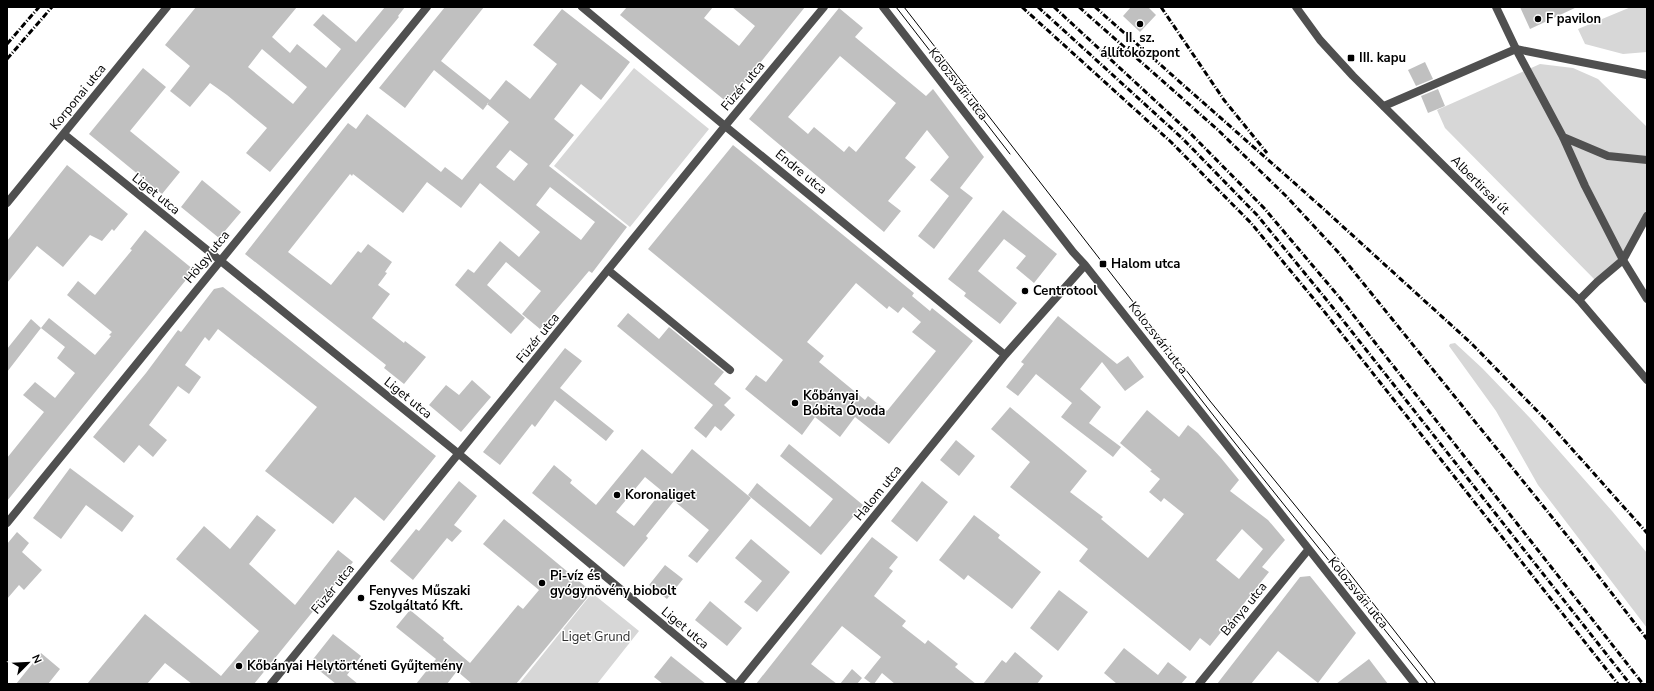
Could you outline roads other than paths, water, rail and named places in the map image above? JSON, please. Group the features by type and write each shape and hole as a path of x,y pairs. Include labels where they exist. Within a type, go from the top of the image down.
{"street":[{"name":"Korponai utca","path":"7,203 167,7"},
{"name":"Hölgy utca","path":"7,523 427,7"},
{"name":"Endre utca","path":"582,7 1005,355"},
{"name":"Füzér utca","path":"272,684 725,126 824,7"},
{"name":"Kolozsvári utca","path":"883,7 1073,252 1085,264 1308,550 1415,684"},
{"name":"Albertirsai út","path":"1296,7 1325,45 1353,76 1579,300 1647,380"},
{"path":"1496,7 1516,49 1563,137 1585,186 1623,260 1647,299"},
{"path":"1384,106 1516,49 1647,75"},
{"name":"Liget utca","path":"64,134 459,454 734,684"},
{"path":"1563,137 1608,156 1647,160"},
{"path":"1579,300 1597,282 1623,260 1644,231 1647,216"},
{"name":"Halom utca","path":"738,684 1005,355 1085,264"},
{"path":"608,270 730,370"},
{"name":"Bánya utca","path":"1200,684 1308,550"}],"tram line":[{"path":"896,7 1010,154"},
{"path":"904,7 1210,401 1329,547 1436,684"},
{"path":"1164,351 1262,477 1428,684"}],"railway":[{"path":"7,44 39,7"},
{"path":"7,59 52,7"},
{"path":"1022,7 1171,142 1251,223 1323,310 1618,684"},
{"path":"1038,7 1182,138 1257,215 1330,304 1630,684"},
{"path":"1054,7 1189,132 1264,208 1340,298 1643,684"},
{"path":"1079,7 1218,130 1286,196 1338,252 1573,543 1647,639"},
{"path":"1095,7 1317,203 1471,343 1548,422 1647,533"},
{"path":"1161,7 1224,100 1267,153"}],"place":[{"name":"F pavilon","path":"1538,19"},
{"name":"II. sz. állítóközpont","path":"1140,24"},
{"name":"III. kapu","path":"1351,58"},
{"name":"Halom utca","path":"1103,264"},
{"name":"Centrotool","path":"1025,291"},
{"name":"Kőbányai Bóbita Óvoda","path":"795,403"},
{"name":"Koronaliget","path":"617,495"},
{"name":"Pi-víz és gyógynövény biobolt","path":"542,583"},
{"name":"Fenyves Műszaki Szolgáltató Kft.","path":"361,598"},
{"name":"Kőbányai Helytörténeti Gyűjtemény","path":"239,666"}],"park label":[{"name":"Liget Grund","path":"596,637"}]}
